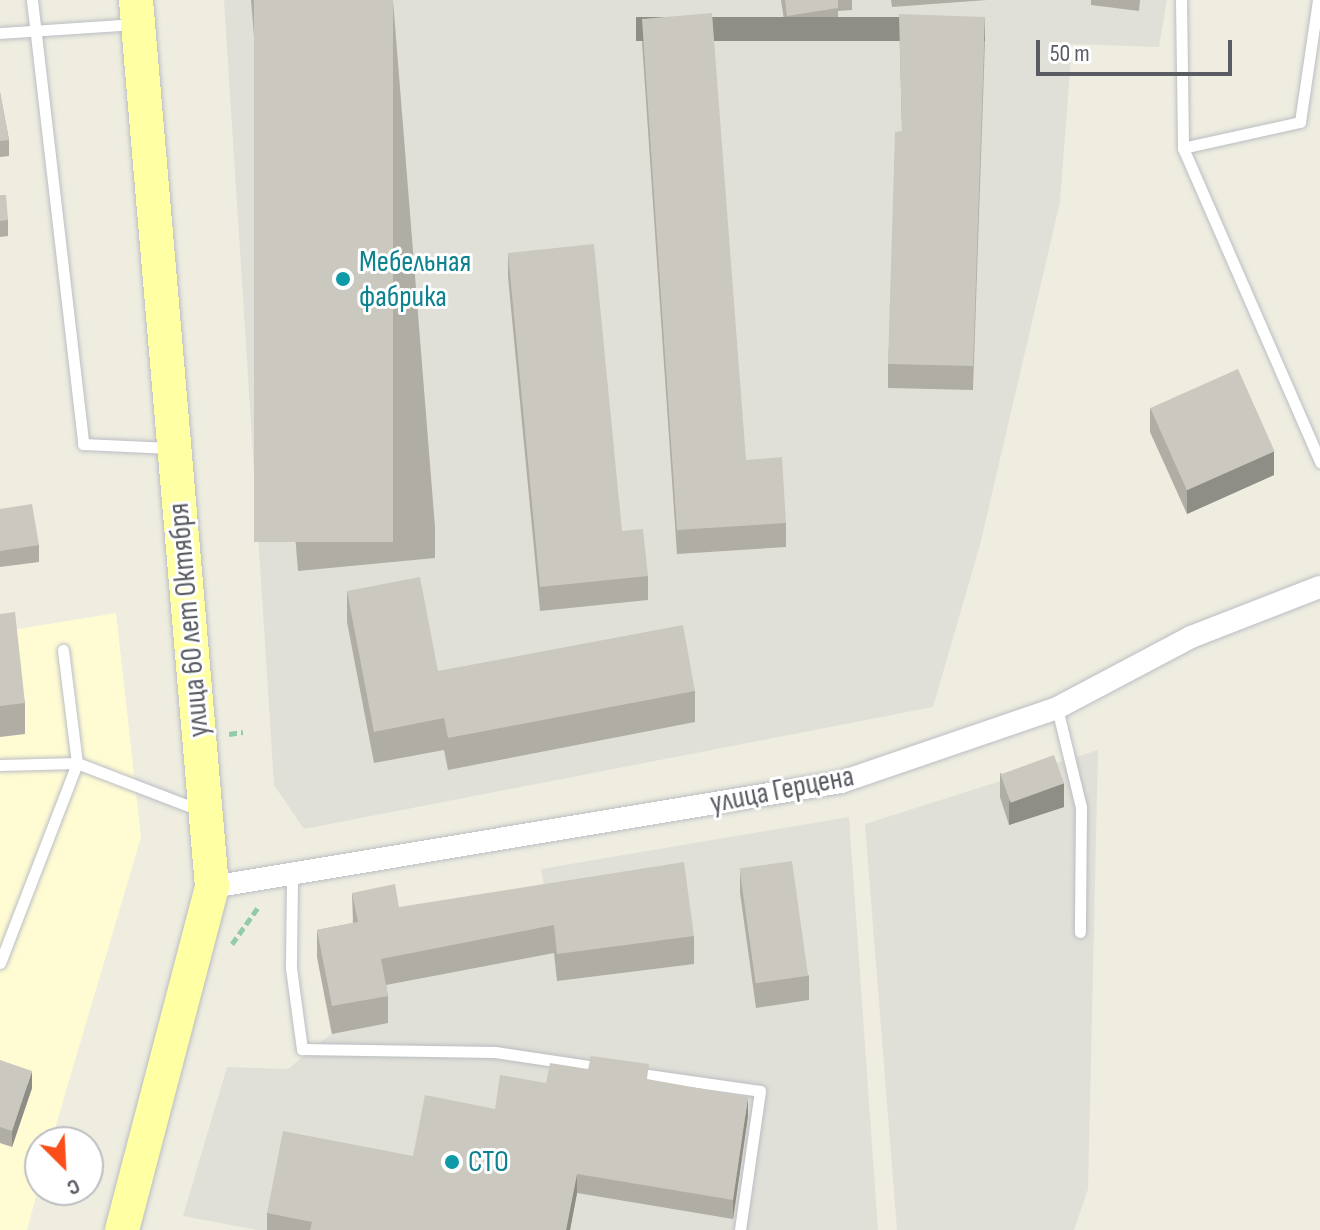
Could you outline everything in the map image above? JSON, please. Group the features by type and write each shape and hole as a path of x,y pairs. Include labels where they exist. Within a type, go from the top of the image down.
{"main road":[{"name":"улица 60 лет Октября","path":"122,1230 212,887 137,12"}],"street":[{"name":"улица Герцена","path":"212,887 292,890 841,782 1057,708 1191,637 1320,587"}],"lane":[{"path":"32,0 83,444 175,448"},
{"path":"1181,0 1183,148 1320,462"},
{"path":"1183,148 1300,122 1318,0"},
{"path":"0,33 36,30 137,12"},
{"path":"0,963 77,763 63,650"},
{"path":"1057,708 1081,807 1080,932"},
{"path":"0,765 77,763 206,812"},
{"path":"292,890 302,1049 495,1052 760,1091 740,1230"}],"path":[{"path":"232,944 253,907 292,890"}],"shaded area":[{"path":"224,0 1167,0 1159,47 1072,44 1060,202 980,545 933,707 304,829 274,785"},
{"path":"116,613 141,837 56,1126 24,1126 24,1206 34,1206 27,1230 0,1230 0,632"},
{"path":"1098,750 1088,1189 1074,1230 897,1230 865,824"},
{"path":"849,817 878,1230 257,1230 183,1216 227,1067 288,1069 331,1034 317,957 357,949 352,920 548,907 541,869"}],"building":[{"name":"Мебельная фабрика","path":"254,0 393,0 393,542 254,542"},
{"path":"785,0 838,0 838,8 787,16"},
{"path":"712,13 746,460 782,457 786,523 677,530 642,19"},
{"path":"899,14 985,17 973,366 888,364 895,132 902,131"},
{"path":"0,92 9,140 0,141"},
{"path":"0,195 6,195 8,220 0,221"},
{"path":"594,244 622,531 643,529 648,576 540,587 508,253"},
{"path":"1238,369 1275,451 1187,490 1150,408"},
{"path":"32,504 39,545 0,551 0,509"},
{"path":"420,577 438,671 683,625 695,691 448,738 444,718 374,732 347,591"},
{"path":"15,612 25,703 0,706 0,614"},
{"path":"1054,755 1064,783 1011,803 1000,774"},
{"path":"792,861 808,976 756,983 740,868"},
{"path":"684,862 694,936 557,954 554,925 381,959 388,996 332,1006 317,930 358,922 352,893 395,884 399,907"},
{"path":"591,1056 649,1064 647,1079 748,1097 733,1200 577,1174 566,1230 310,1230 312,1222 267,1213 283,1131 413,1156 425,1095 495,1109 500,1075 546,1083 550,1063 588,1069"},
{"path":"0,1060 32,1071 12,1131 0,1127"}],"place":[{"name":"Мебельная фабрика","path":"343,279"},
{"name":"СТО","path":"452,1162"}]}
